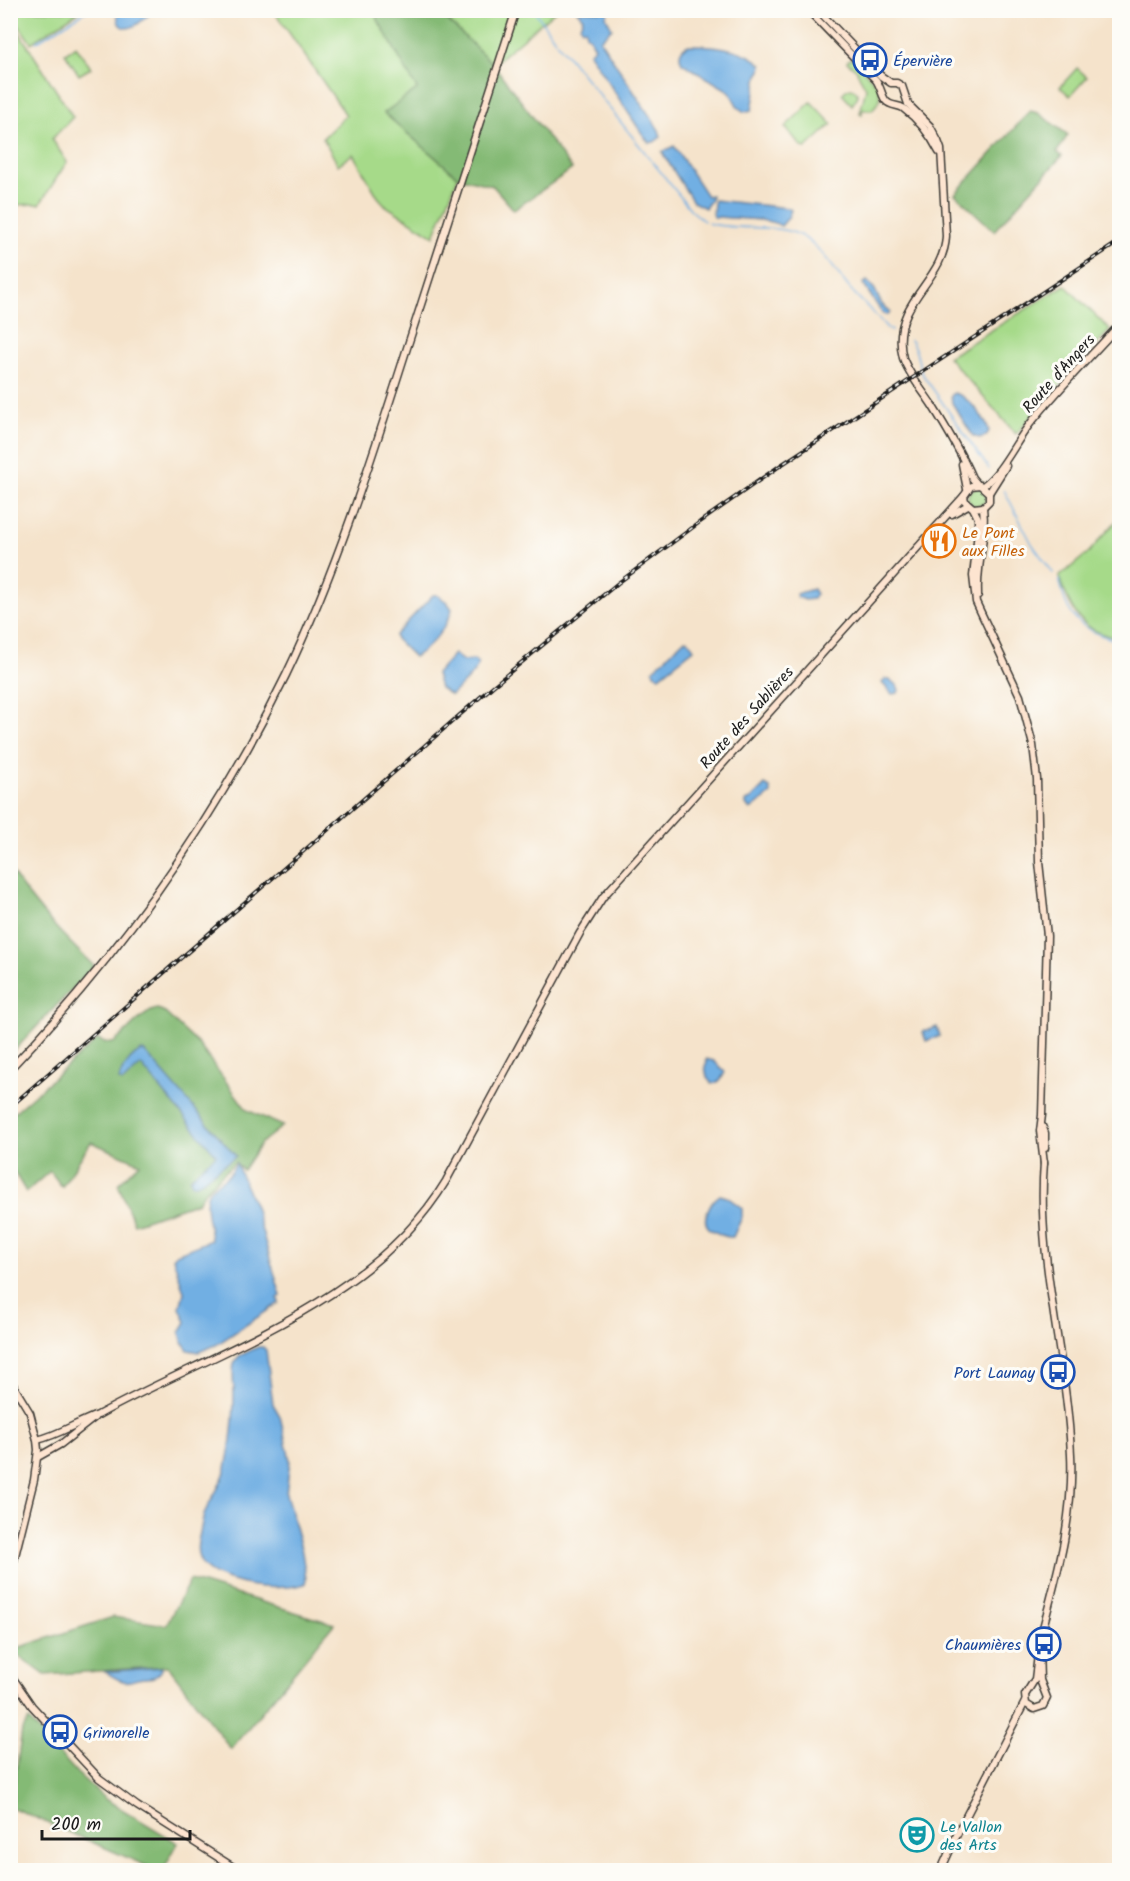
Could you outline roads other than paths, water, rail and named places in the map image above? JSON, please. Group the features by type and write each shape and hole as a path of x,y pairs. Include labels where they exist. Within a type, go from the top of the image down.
{"street":[{"path":"10,1069 96,974 158,892 219,798 287,674 324,589 355,507 516,10"},
{"path":"808,10 876,80 883,91 885,100 907,111 925,130 933,140 940,156"},
{"path":"818,10 881,76 891,83"},
{"path":"883,91 891,83 901,86 908,104 930,126 941,149 946,236 944,251 937,267 906,315 900,343 906,365 943,423 972,478 989,493 989,501 983,507 984,537 978,568 977,591 980,610"},
{"path":"894,104 900,102 904,96"},
{"name":"Route d'Angers","path":"980,485 993,479 1036,416 1119,324"},
{"name":"Route d'Angers","path":"989,493 1007,464 1017,441"},
{"path":"941,1870 960,1828 1020,1714 1026,1692 1032,1687 1035,1679 1039,1647 1065,1538 1071,1464 1068,1419 1045,1257 1044,1164 1040,1131 1042,1126 1047,936 1038,862 1037,779 1033,745 1020,696 976,602 973,586 978,532 977,516 966,493 965,474 956,447"},
{"path":"966,493 980,485"},
{"name":"Route des Sablières","path":"98,1415 298,1314 375,1263 398,1242 429,1208 446,1181 580,933 613,885 966,493"},
{"path":"971,506 983,507"},
{"name":"Route des Sablières","path":"940,524 955,511 971,506"},
{"path":"10,1380 27,1407 37,1440 38,1453 34,1480 10,1576"},
{"path":"37,1440 64,1431 98,1415"},
{"path":"38,1453 61,1444 98,1415"},
{"path":"1020,1714 1045,1704 1047,1696 1040,1680 1039,1647"},
{"path":"10,1674 32,1706 99,1778 137,1806 238,1870"},
{"path":"1032,1687 1037,1686 1043,1689"},
{"path":"1025,1702 1031,1708"}],"water":[{"path":"121,10 152,11 137,24 125,28 121,26 118,19 118,12"},
{"path":"577,11 608,11 606,17 612,28 600,40 659,130 661,137 654,142 649,143 589,53 595,47 586,35 585,29 580,26 583,18"},
{"path":"689,45 737,51 755,59 762,65 752,110 744,112 738,107 729,91 682,63 681,52"},
{"path":"674,146 707,196 711,195 711,200 705,208 693,202 662,152"},
{"path":"714,200 791,210 781,226 760,220 716,218 713,216"},
{"path":"867,281 875,289 882,305 890,311 888,315 883,314 863,284"},
{"path":"954,393 965,398 980,414 989,431 986,436 979,438 973,436 952,403 951,396"},
{"path":"813,589 816,594 813,599 805,600 797,597 796,594"},
{"path":"433,595 447,602 452,609 450,616 437,636 414,657 395,638 395,635"},
{"path":"684,640 688,640 694,649 660,676 654,674 653,670"},
{"path":"454,654 463,661 474,660 478,663 471,676 451,695 440,688 436,674"},
{"path":"885,679 897,685 898,693 892,694 882,683"},
{"path":"765,785 770,788 771,794 749,809 746,801"},
{"path":"937,1027 940,1036 926,1041 923,1032"},
{"path":"142,1051 236,1156 197,1184 192,1184 190,1179 216,1155 141,1065 123,1082 119,1081 127,1063"},
{"path":"706,1059 714,1061 725,1072 717,1083 712,1084 707,1078"},
{"path":"236,1163 255,1207 281,1296 278,1298 279,1303 216,1345 199,1352 188,1350 182,1341 180,1332 186,1322 180,1308 184,1292 173,1258 176,1254 211,1240 206,1204 208,1192 229,1174"},
{"path":"720,1195 727,1197 742,1208 742,1217 733,1237 719,1234 707,1225 708,1211"},
{"path":"258,1347 266,1350 273,1404 280,1416 290,1460 286,1494 302,1552 306,1579 305,1584 296,1586 269,1587 232,1581 209,1571 200,1561 198,1554 197,1546 204,1514 222,1480 228,1459 232,1432 234,1363 239,1356"},
{"path":"162,1667 155,1677 127,1682 118,1680 105,1672"}],"waterway":[{"path":"36,42 88,10"},
{"path":"534,10 555,40 691,210 704,221"},
{"path":"708,223 729,227 785,230 804,238 820,251 852,291 892,331"},
{"path":"910,340 915,348 923,375 989,469"},
{"path":"1004,490 1032,544 1053,573"},
{"path":"1059,580 1066,603 1075,618 1095,633 1120,641"}],"railway":[{"path":"10,1107 493,686 618,583 781,465 1120,241"}],"place":[{"name":"Épervière","path":"870,60"},
{"name":"Le Pont aux Filles","path":"939,541"},
{"name":"Port Launay","path":"1058,1372"},
{"name":"Chaumières","path":"1044,1644"},
{"name":"Grimorelle","path":"60,1732"},
{"name":"Le Vallon des Arts","path":"917,1835"}]}
